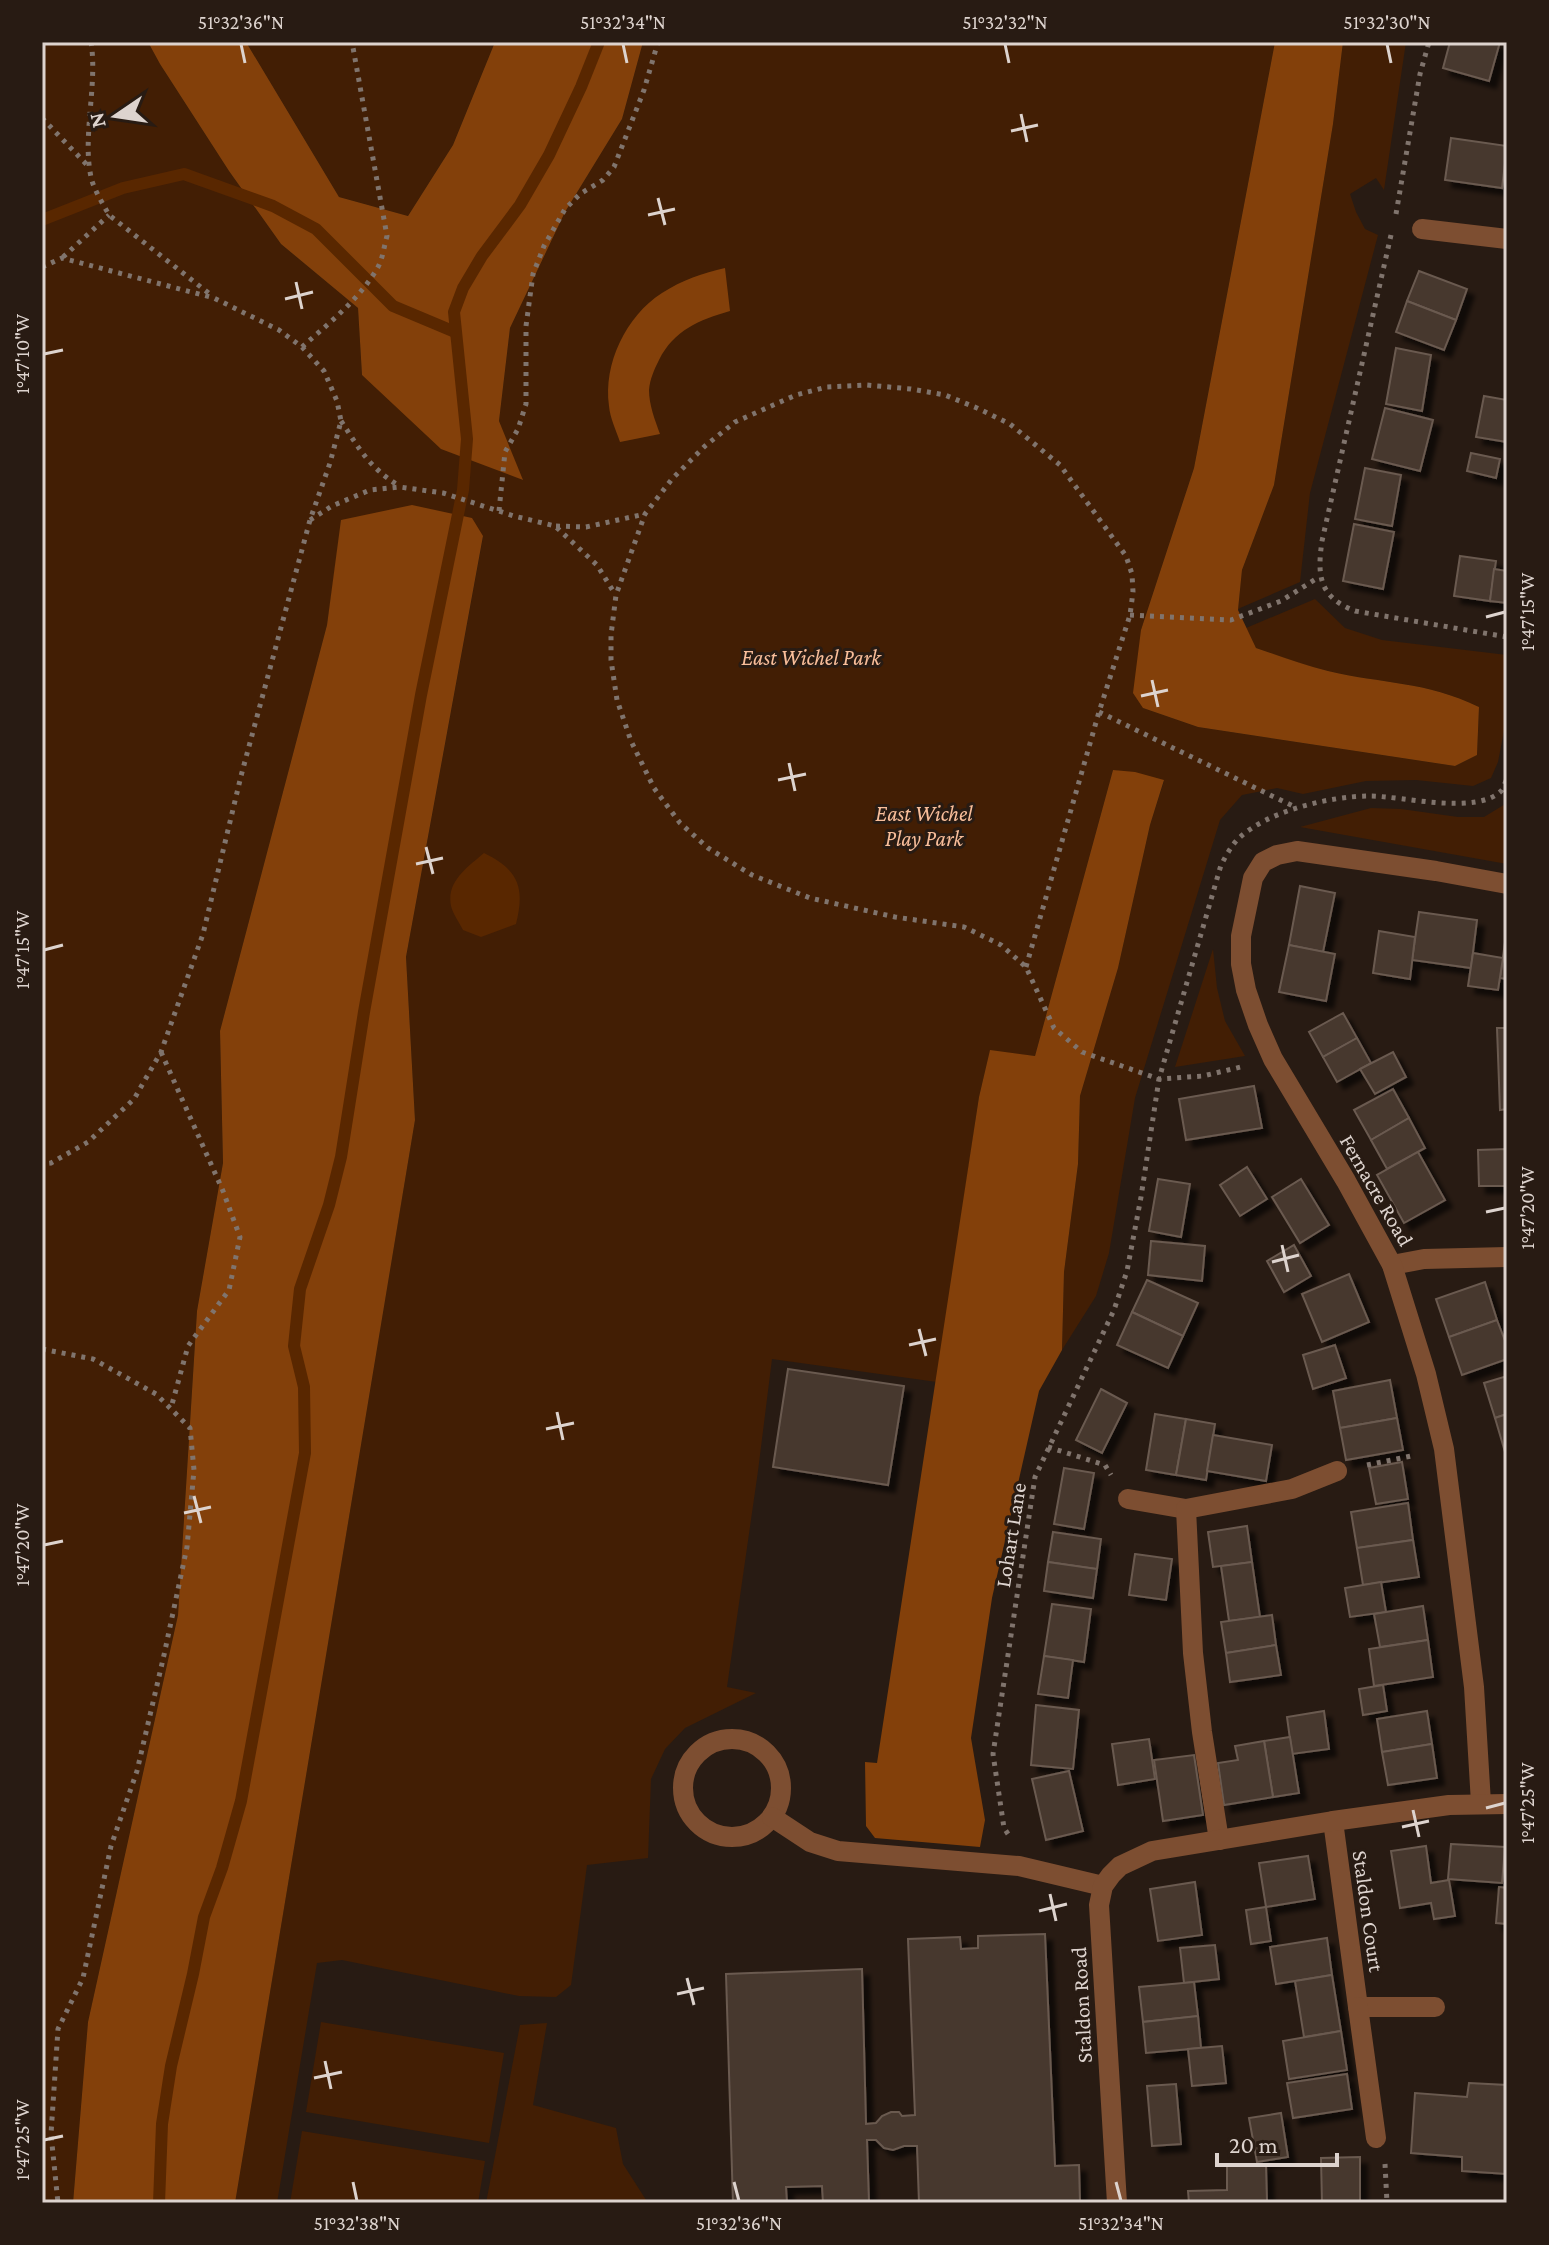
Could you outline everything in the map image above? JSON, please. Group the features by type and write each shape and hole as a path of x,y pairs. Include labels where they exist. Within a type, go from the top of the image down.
{"street":[{"path":"1422,229 1507,239"},
{"name":"Fernacre Road","path":"1481,1803 1474,1687 1444,1449 1426,1374 1392,1265 1273,1059 1258,1025 1241,964 1241,936 1253,878 1263,862 1297,851 1507,884"},
{"path":"1392,1265 1424,1259 1507,1257"},
{"path":"1128,1499 1186,1509 1292,1489 1337,1471"},
{"path":"1186,1509 1193,1653 1219,1840"},
{"path":"727,1739 752,1743 767,1753 777,1767 781,1780 778,1805 772,1817 760,1829 744,1837 728,1838 711,1834 697,1824 687,1810 682,1793 684,1776 691,1760 703,1747 727,1739"},
{"path":"772,1817 810,1842 838,1851 1019,1866 1103,1886 1120,1866 1152,1851 1449,1805 1507,1804"},
{"name":"Staldon Court","path":"1333,1821 1376,2138"},
{"name":"Staldon Road","path":"1103,1886 1099,1905 1117,2203"},
{"path":"1358,2007 1435,2007"}],"path":[{"path":"91,42 94,61 89,128 92,183 109,215 214,298"},
{"path":"302,347 354,299 378,266 387,236 352,42"},
{"path":"499,511 505,452 518,429 526,404 526,326 533,274 544,246 565,209 580,194 603,180 614,167 644,90 658,42"},
{"path":"1429,42 1420,74 1394,224 1322,541 1319,577 1334,600 1355,611 1507,637"},
{"path":"42,118 90,167"},
{"path":"42,267 62,258 109,215"},
{"path":"62,258 214,298 279,330 302,347 324,371 337,401 341,421 378,472 400,487"},
{"path":"1026,967 1130,615 1132,574 1126,556 1060,465 1010,424 945,395 867,385 827,387 796,395 735,422 672,479 645,514 616,595 611,660 617,700 631,741 654,788 680,823 708,848 752,875 810,898 895,917 964,927 1001,945 1026,967 1054,1028 1082,1052 1159,1079 1203,1076 1273,1059"},
{"path":"42,1164 51,1163 88,1142 134,1099 161,1052 203,934 241,776 310,520 341,421"},
{"path":"310,520 332,506 370,490 400,487 443,493 555,526 586,527 645,514"},
{"path":"555,526 597,565 616,595"},
{"path":"1130,615 1231,620 1281,601 1319,577"},
{"path":"1099,712 1298,808"},
{"path":"161,1052 223,1191 240,1237 229,1290 188,1346 171,1408"},
{"name":"Lohart Lane","path":"1010,1839 1004,1828 993,1754 1035,1477 1114,1310 1127,1271 1159,1079"},
{"path":"42,1349 93,1359 156,1394 190,1428 194,1470 187,1547 137,1771 111,1846 83,1978 58,2029 51,2134 58,2203"},
{"path":"1048,1447 1105,1465 1128,1499"},
{"path":"1337,1471 1444,1449"}],"green space":[{"path":"42,42 148,42 229,171 281,244 358,308 362,375 522,480 499,421 510,328 565,212 622,119 643,42 1275,42 1194,468 1141,630 1143,708 1198,727 1455,766 1477,755 1479,707 1441,692 1319,669 1291,660 1256,648 1246,628 1315,599 1345,628 1382,640 1507,655 1507,715 1498,762 1491,778 1473,786 1416,780 1366,781 1303,794 1277,788 1242,795 1220,820 1135,1098 1109,1253 1096,1296 1062,1350 1064,1272 1078,1164 1080,1096 1118,968 1150,825 1164,781 1113,770 1035,1056 990,1051 979,1097 937,1382 772,1359 727,1687 756,1693 685,1728 665,1749 651,1779 648,1858 587,1865 571,1985 556,1997 519,1996 342,1960 317,1963 277,2203 235,2203 415,1120 406,957 483,537 342,520 327,625 220,1031 223,1163 197,1311 178,1615 88,2022 73,2203 42,2203"},
{"path":"246,42 495,42 453,145 408,216 339,197"},
{"path":"1343,42 1406,42 1384,190 1376,178 1350,194 1365,229 1378,235 1310,493 1300,582 1238,610 1242,570 1274,485 1333,124"},
{"path":"1507,803 1507,864 1300,827 1371,808 1484,817"},
{"path":"1213,949 1217,988 1225,1021 1245,1056 1175,1067"},
{"path":"321,2022 504,2053 489,2143 306,2112"},
{"path":"547,2023 533,2105 616,2128 623,2164 648,2203 486,2203 520,2025"},
{"path":"302,2131 485,2161 478,2203 290,2203"}],"shaded area":[{"path":"148,42 246,42 339,197 408,216 453,145 495,42 643,42 622,119 565,212 510,328 499,421 523,480 441,449 362,375 358,308 281,244 229,171"},
{"path":"1275,42 1343,42 1333,124 1274,485 1242,570 1238,610 1256,648 1328,671 1441,692 1479,707 1477,755 1455,766 1198,727 1143,708 1133,693 1141,630 1194,468"},
{"path":"725,268 730,311 708,318 680,334 665,350 654,371 649,396 660,434 620,442 611,415 608,390 614,358 628,328 638,314 662,293 677,284"},
{"path":"412,505 472,518 483,536 406,957 415,1120 235,2203 73,2203 88,2022 178,1615 197,1311 223,1163 220,1031 327,625 341,520"},
{"path":"1113,770 1164,780 1150,825 1118,968 1080,1096 1078,1164 1064,1272 1062,1350 1039,1391 992,1598 971,1738 985,1820 980,1847 875,1838 866,1826 865,1762 877,1763 979,1097 990,1050 1035,1056"},
{"path":"484,853 512,873 520,900 516,924 481,937 463,930 452,909 450,897 460,875"}],"building":[{"path":"1450,42 1500,42 1489,81 1443,68"},
{"path":"1451,138 1507,146 1502,188 1445,180"},
{"path":"1419,271 1467,289 1456,320 1407,301"},
{"path":"1407,301 1456,320 1444,350 1396,332"},
{"path":"1396,348 1431,355 1422,411 1386,404"},
{"path":"1484,396 1507,400 1507,442 1476,437"},
{"path":"1385,408 1433,420 1420,471 1372,459"},
{"path":"1471,453 1500,459 1496,478 1467,471"},
{"path":"1365,468 1401,475 1392,526 1355,519"},
{"path":"1354,524 1394,532 1383,589 1343,581"},
{"path":"1460,556 1496,561 1490,601 1454,596"},
{"path":"1494,569 1507,571 1507,603 1490,601"},
{"path":"1300,886 1335,893 1323,952 1289,945"},
{"path":"1419,912 1477,920 1471,968 1412,960"},
{"path":"1507,928 1507,979 1500,978"},
{"path":"1379,931 1415,937 1410,979 1373,973"},
{"path":"1289,945 1335,954 1326,1001 1279,992"},
{"path":"1473,953 1503,958 1498,990 1468,986"},
{"path":"1343,1013 1357,1038 1323,1057 1309,1032"},
{"path":"1497,1028 1507,1028 1507,1109 1500,1110"},
{"path":"1357,1038 1371,1063 1337,1082 1323,1057"},
{"path":"1393,1052 1406,1077 1375,1094 1360,1069"},
{"path":"1254,1086 1262,1128 1186,1140 1179,1099"},
{"path":"1393,1089 1409,1118 1371,1140 1354,1110"},
{"path":"1409,1118 1425,1148 1387,1169 1371,1140"},
{"path":"1507,1149 1507,1186 1479,1186 1478,1150"},
{"path":"1418,1152 1445,1200 1404,1223 1377,1175"},
{"path":"1247,1167 1267,1199 1240,1216 1220,1185"},
{"path":"1158,1179 1190,1184 1181,1237 1149,1231"},
{"path":"1301,1179 1329,1225 1300,1243 1272,1197"},
{"path":"1151,1241 1205,1246 1202,1281 1148,1275"},
{"path":"1294,1245 1311,1276 1284,1292 1267,1261"},
{"path":"1349,1274 1369,1322 1322,1342 1302,1294"},
{"path":"1147,1280 1198,1303 1183,1336 1132,1312"},
{"path":"1485,1282 1497,1320 1449,1337 1436,1299"},
{"path":"1132,1312 1183,1336 1168,1368 1117,1345"},
{"path":"1497,1320 1507,1346 1507,1359 1462,1375 1449,1337"},
{"path":"1335,1345 1346,1378 1313,1389 1303,1355"},
{"path":"788,1369 904,1386 888,1485 773,1467"},
{"path":"1507,1376 1507,1414 1495,1418 1484,1383"},
{"path":"1390,1380 1397,1418 1340,1428 1333,1391"},
{"path":"1101,1389 1127,1403 1102,1453 1076,1440"},
{"path":"1155,1414 1186,1419 1176,1475 1146,1470"},
{"path":"1507,1414 1507,1452 1505,1452 1495,1418"},
{"path":"1397,1418 1403,1450 1346,1460 1340,1428"},
{"path":"1186,1419 1215,1424 1206,1480 1176,1475"},
{"path":"1213,1435 1272,1445 1266,1481 1207,1471"},
{"path":"1402,1462 1408,1499 1376,1504 1369,1468"},
{"path":"1064,1468 1094,1473 1084,1529 1054,1524"},
{"path":"1408,1503 1413,1540 1357,1548 1351,1512"},
{"path":"1247,1526 1252,1562 1213,1567 1208,1532"},
{"path":"1053,1532 1101,1539 1097,1569 1048,1562"},
{"path":"1413,1540 1419,1577 1363,1585 1357,1548"},
{"path":"1135,1554 1172,1559 1166,1600 1129,1595"},
{"path":"1048,1562 1097,1569 1093,1598 1044,1591"},
{"path":"1252,1562 1260,1617 1229,1621 1221,1566"},
{"path":"1381,1582 1386,1612 1350,1617 1345,1588"},
{"path":"1052,1604 1091,1609 1084,1662 1044,1656"},
{"path":"1423,1606 1428,1640 1380,1647 1374,1614"},
{"path":"1272,1615 1276,1645 1226,1653 1221,1622"},
{"path":"1428,1640 1433,1677 1374,1686 1369,1649"},
{"path":"1276,1645 1281,1675 1230,1682 1226,1653"},
{"path":"1044,1656 1073,1660 1068,1698 1038,1694"},
{"path":"1383,1685 1387,1711 1363,1715 1359,1689"},
{"path":"1036,1705 1079,1710 1073,1769 1031,1765"},
{"path":"1324,1711 1329,1749 1292,1754 1287,1717"},
{"path":"1427,1711 1432,1744 1382,1752 1377,1719"},
{"path":"1290,1737 1299,1793 1273,1797 1264,1741"},
{"path":"1149,1739 1155,1779 1118,1785 1112,1744"},
{"path":"1264,1741 1273,1797 1224,1805 1218,1763 1238,1760 1235,1746"},
{"path":"1432,1744 1437,1778 1388,1785 1382,1752"},
{"path":"1194,1755 1203,1815 1163,1821 1154,1760"},
{"path":"1069,1771 1083,1831 1046,1840 1032,1779"},
{"path":"1451,1844 1505,1847 1502,1883 1448,1879"},
{"path":"1426,1846 1431,1883 1449,1880 1455,1916 1434,1919 1431,1903 1400,1908 1391,1851"},
{"path":"1308,1856 1315,1899 1266,1907 1259,1863"},
{"path":"1195,1882 1202,1935 1158,1941 1150,1889"},
{"path":"1499,1887 1507,1888 1507,1924 1496,1923"},
{"path":"1266,1907 1271,1941 1251,1944 1246,1910"},
{"path":"1045,1934 1055,2166 1079,2165 1080,2203 919,2203 917,2146 893,2150 884,2148 876,2140 867,2140 869,2203 823,2203 822,2186 786,2187 787,2203 733,2203 726,1974 862,1969 866,2124 876,2123 891,2112 899,2112 902,2116 915,2115 908,1939 960,1937 961,1949 978,1948 978,1936"},
{"path":"1327,1938 1332,1975 1276,1984 1270,1947"},
{"path":"1215,1945 1219,1979 1184,1983 1180,1948"},
{"path":"1332,1975 1341,2031 1304,2037 1295,1981"},
{"path":"1194,1982 1198,2016 1143,2022 1139,1987"},
{"path":"1198,2016 1201,2048 1146,2053 1143,2022"},
{"path":"1341,2031 1347,2070 1289,2079 1283,2041"},
{"path":"1222,2046 1226,2083 1192,2086 1188,2049"},
{"path":"1347,2074 1352,2109 1293,2118 1287,2083"},
{"path":"1469,2083 1507,2085 1507,2174 1462,2171 1462,2157 1411,2153 1415,2093 1467,2097"},
{"path":"1176,2084 1181,2144 1152,2146 1147,2086"},
{"path":"1281,2113 1288,2157 1257,2162 1249,2118"},
{"path":"1360,2157 1360,2203 1322,2203 1321,2158"},
{"path":"1266,2165 1267,2202 1189,2203 1188,2191 1227,2190 1227,2166"}],"waterway":[{"path":"159,2203 162,2124 171,2066 204,1917 241,1801 305,1453 304,1387 294,1346 300,1289 329,1205 341,1157 421,695 463,490 467,439 454,312 463,288 482,256 520,205 549,155 599,42"},
{"path":"42,220 123,188 184,174 273,206 316,229 393,306 455,332"}],"park label":[{"name":"East Wichel Park","path":"811,657"},
{"name":"East Wichel Play Park","path":"924,826"}]}
